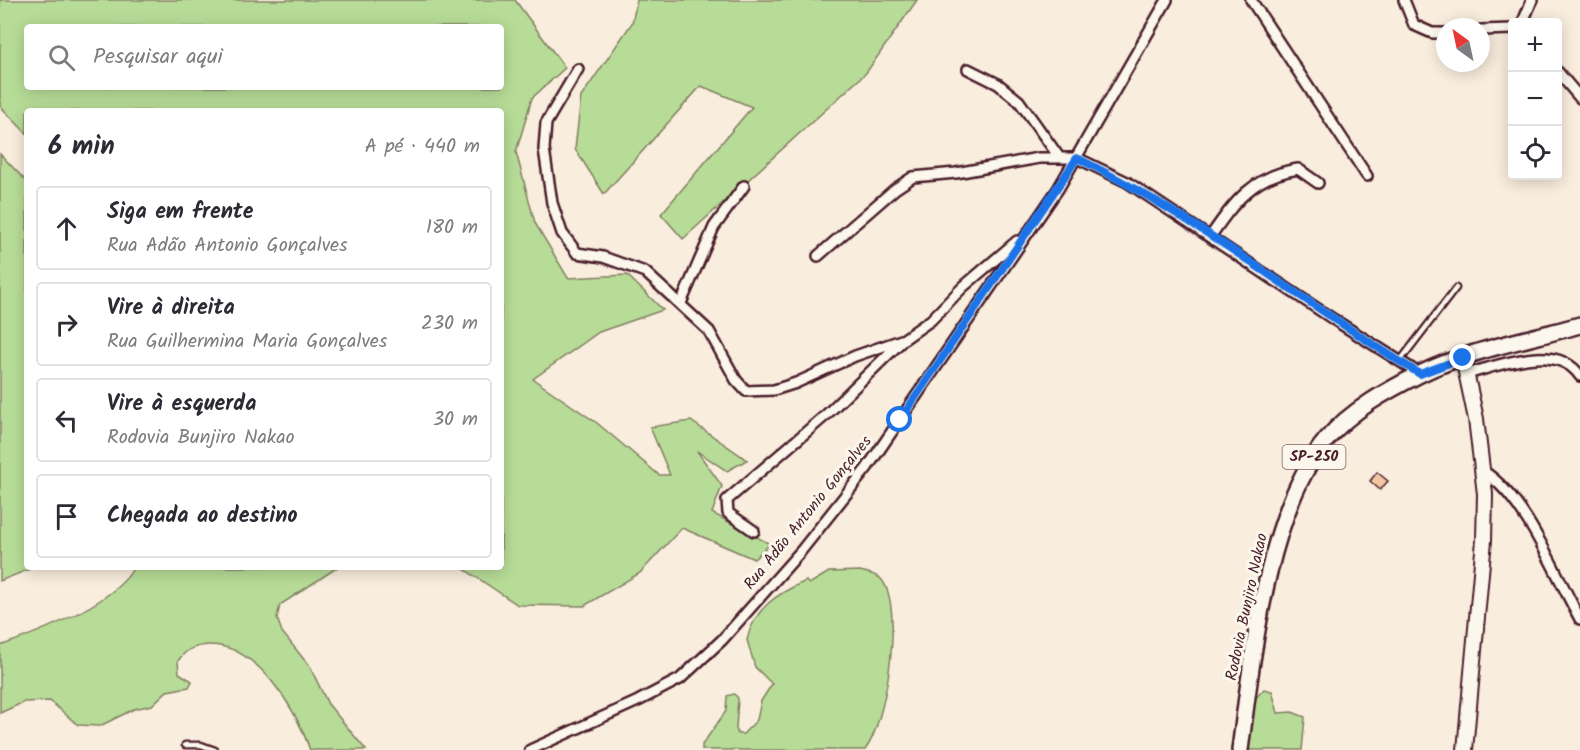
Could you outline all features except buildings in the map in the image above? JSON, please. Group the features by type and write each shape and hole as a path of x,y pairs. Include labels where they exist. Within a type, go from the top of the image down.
{"main road":[{"name":"Rodovia Bunjiro Nakao","path":"1240,750 1265,595 1285,520 1306,468 1327,438 1354,415 1420,374 1463,358 1580,325"}],"street":[{"name":"Rua Adão Antonio Gonçalves","path":"530,750 680,679 714,648 801,551 867,468 1077,158 1113,90 1167,0"},
{"path":"1251,0 1367,176"},
{"path":"1404,0 1414,25 1436,33"},
{"path":"1525,18 1532,0"},
{"path":"1490,30 1508,29"},
{"path":"578,69 546,123 544,140 552,203 562,233 577,253 603,258 645,272 681,303 708,331 736,380 746,391 774,390 855,356 904,339"},
{"path":"968,69 998,84 1019,101 1059,157"},
{"path":"1562,78 1580,98"},
{"path":"818,256 895,189 913,177 1059,157 1077,158 1127,182 1420,374"},
{"path":"1210,237 1236,201 1254,185 1276,173 1298,169 1318,183"},
{"path":"681,303 714,226 744,186"},
{"path":"754,531 728,513 727,500 825,415 904,339 931,320 963,287 1026,234"},
{"path":"1467,374 1540,357 1565,364 1580,376"},
{"path":"1463,358 1476,419 1483,471 1484,540 1465,750"},
{"path":"1483,471 1495,478 1532,527 1580,618"}],"lane":[{"path":"1400,361 1456,288"},
{"path":"185,745 201,745 215,750"}],"green space":[{"path":"0,0 515,0 565,68 532,98 516,152 535,223 568,278 627,275 663,310 599,332 533,379 597,423 659,475 670,475 650,427 691,421 747,460 727,471 697,451 722,486 712,513 770,544 754,559 682,528 640,573 584,606 518,605 466,570 504,570 504,108 24,108 24,131 0,106"},
{"path":"637,0 917,0 866,73 683,239 661,214 752,107 701,86 604,194 575,149 581,97 632,23"},
{"path":"0,154 24,179 24,570 28,570 0,581"},
{"path":"132,570 333,570 280,605 277,618 282,632 310,667 328,704 366,750 310,750 285,698 258,667 243,655 227,648 209,645 191,649 178,661 179,673 192,681 189,687 167,691 152,705 134,709 100,726 78,725 50,701 24,702 0,713 0,646 74,615 110,593"},
{"path":"860,571 881,579 888,593 892,613 890,664 886,691 873,736 865,750 702,750 702,745 726,711 727,696 734,694 738,698 736,729 738,734 743,734 757,720 761,701 772,684 755,667 747,640 750,629 761,610 786,591 806,581 809,584 829,572"},
{"path":"1264,689 1272,691 1278,713 1292,712 1305,717 1302,750 1238,750 1250,704"}],"route":[{"path":"900,420 1077,158 1127,182 1380,350 1420,374 1463,358"}]}
